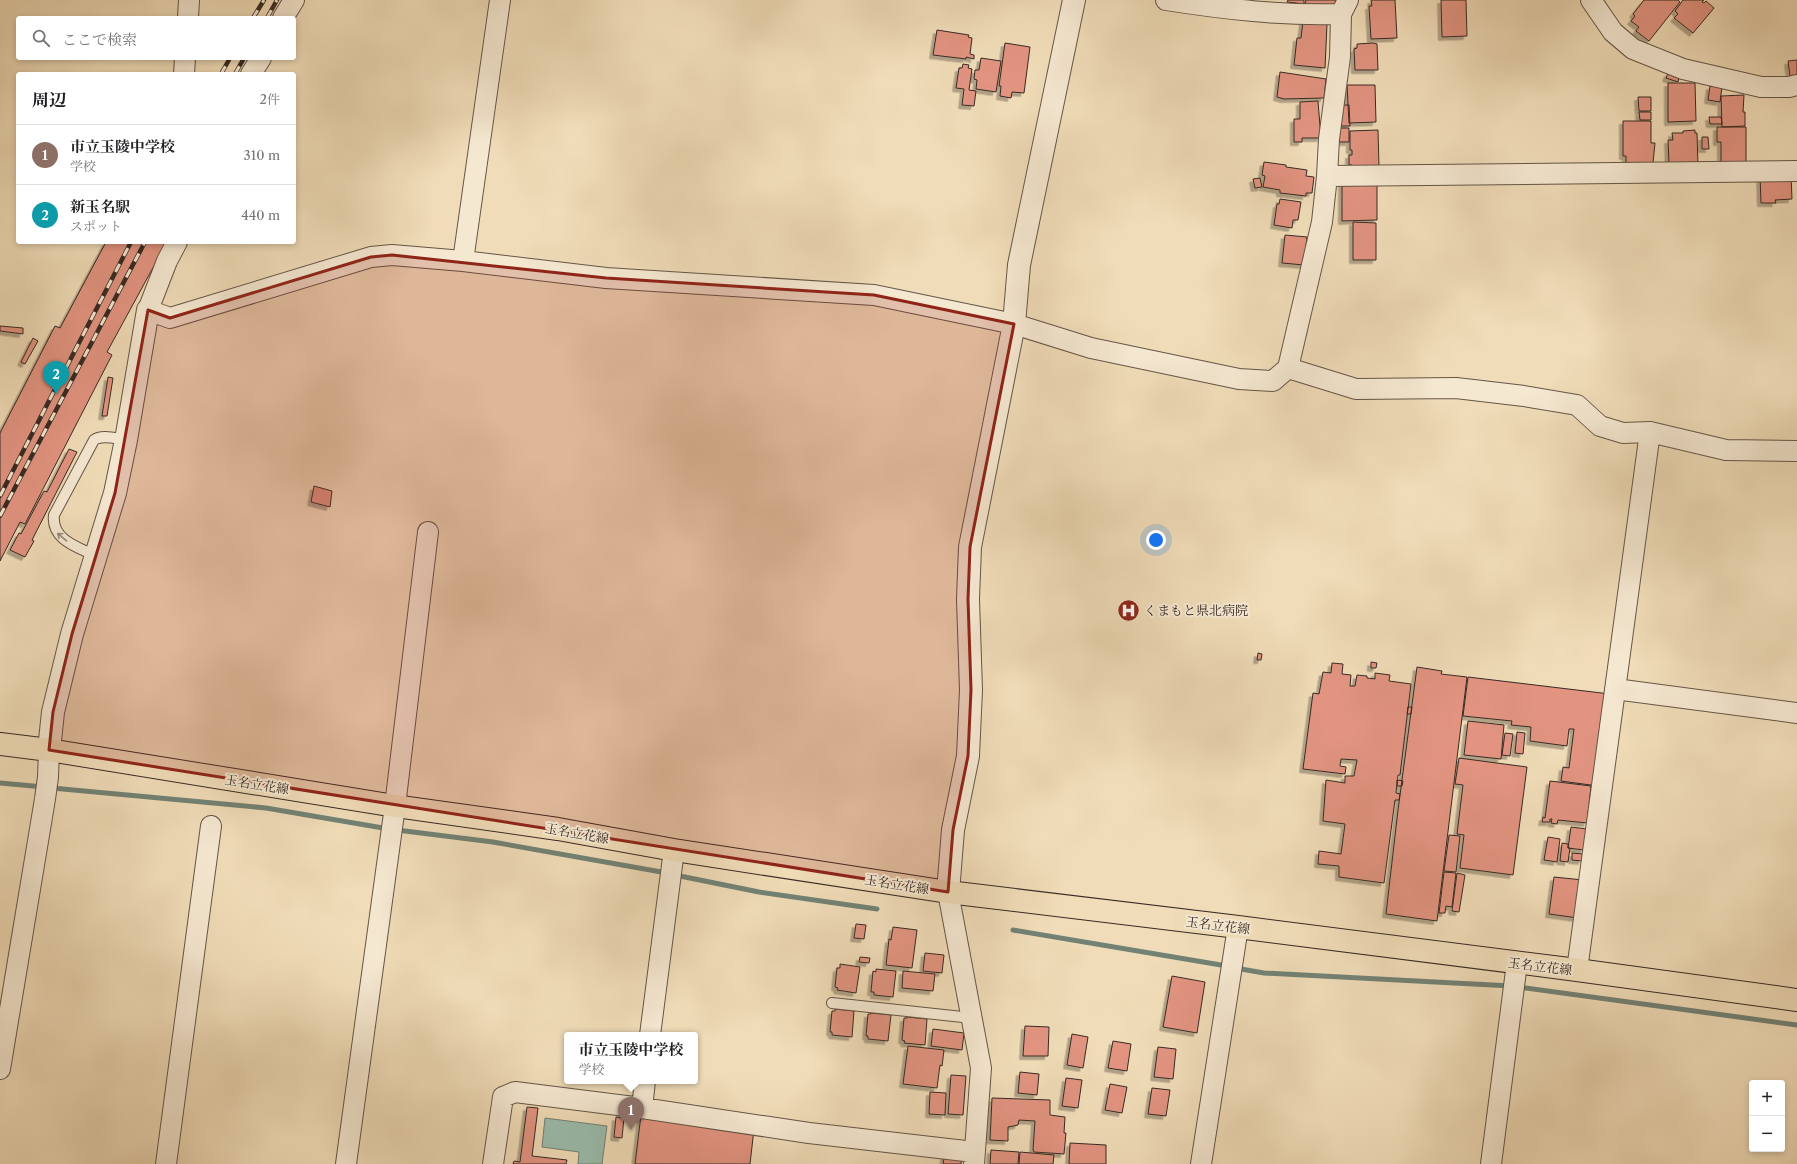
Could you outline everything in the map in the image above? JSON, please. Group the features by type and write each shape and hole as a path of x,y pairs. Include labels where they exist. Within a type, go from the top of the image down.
{"main road":[{"name":"玉名立花線","path":"0,744 49,750 395,806 558,829 672,859 1238,927 1577,970 1797,1000"}],"street":[{"path":"188,16 190,0"},
{"path":"284,16 294,0"},
{"path":"463,261 500,0"},
{"path":"493,1164 503,1097 515,1092 642,1108 974,1158 981,1068 948,892 953,830 968,756 971,690 968,599 970,548 1014,324 1019,265 1074,0"},
{"path":"148,310 170,318 371,257 392,255 463,261 606,278 874,295 1014,324 1091,348 1239,379 1273,381 1288,368 1322,222 1329,139 1345,7 1309,15 1208,6 1166,0"},
{"path":"1591,0 1613,32 1633,48 1682,69 1761,87 1797,85"},
{"path":"184,72 185,60"},
{"path":"252,72 259,60"},
{"path":"1327,176 1797,171"},
{"path":"0,1069 45,799 53,712 72,634 115,493 126,440 148,310 176,244"},
{"path":"1288,368 1356,389 1456,388 1546,400 1577,406 1600,426 1623,433 1650,432 1726,450 1797,451"},
{"path":"1577,970 1650,432"},
{"path":"346,1164 395,806 428,532"},
{"path":"1615,689 1797,713"},
{"path":"166,1164 211,826"},
{"path":"650,1032 672,859"},
{"path":"1201,1164 1238,927"},
{"path":"1491,1164 1517,963"},
{"path":"642,1108 645,1084"}],"lane":[{"path":"96,556 61,538 55,530 53,522 54,515 94,440 98,437 126,440"},
{"path":"832,1003 972,1018"}],"highlighted area":[{"path":"392,255 606,278 874,295 1014,324 970,547 968,599 971,690 968,756 953,830 948,892 49,750 53,712 72,634 115,493 148,310 170,318 371,257"}],"shaded area":[{"path":"545,1118 607,1126 602,1164 578,1164 579,1152 542,1147"}],"building":[{"path":"1288,0 1304,0 1304,4 1287,2"},
{"path":"1306,0 1336,0 1335,8 1305,4"},
{"path":"1371,0 1395,0 1397,38 1371,39 1369,6 1372,6"},
{"path":"1441,0 1466,0 1467,36 1442,37"},
{"path":"1644,0 1678,0 1680,2 1649,41 1636,31 1639,27 1631,21 1635,16 1633,14"},
{"path":"1683,0 1704,0 1702,2 1704,3 1706,1 1714,8 1693,33 1674,18 1678,14 1675,11"},
{"path":"1303,21 1327,24 1325,68 1294,65 1297,38 1301,38"},
{"path":"937,30 969,35 968,37 972,38 970,54 974,55 974,59 966,57 966,59 933,55"},
{"path":"1005,43 1030,47 1024,93 1012,92 1011,98 1000,96 1001,86 999,86"},
{"path":"1357,44 1377,44 1378,70 1355,70 1354,49 1357,48"},
{"path":"981,58 1001,61 996,92 976,89 977,80 974,79 975,70 979,70"},
{"path":"1797,60 1797,75 1790,76 1788,61"},
{"path":"963,64 969,65 968,68 972,69 969,90 976,91 974,106 962,105 964,89 956,88 959,68 962,68"},
{"path":"1280,72 1326,79 1324,98 1284,99 1277,97"},
{"path":"1668,73 1679,77 1678,82 1666,78"},
{"path":"1668,83 1695,83 1696,121 1668,122"},
{"path":"1347,85 1375,85 1376,122 1349,123"},
{"path":"1710,86 1722,87 1720,102 1708,100"},
{"path":"1744,95 1743,112 1745,112 1745,126 1722,127 1721,96"},
{"path":"1638,97 1651,97 1651,111 1639,111"},
{"path":"1318,101 1321,138 1302,138 1302,142 1294,142 1294,119 1300,119 1300,102"},
{"path":"1337,105 1349,105 1350,126 1338,126"},
{"path":"1639,112 1651,112 1651,120 1640,120"},
{"path":"1709,117 1721,117 1722,124 1710,124"},
{"path":"1623,121 1651,121 1651,143 1655,143 1653,163 1626,164 1626,156 1623,156"},
{"path":"1717,127 1746,127 1746,165 1721,162 1721,142 1717,142"},
{"path":"1336,128 1349,128 1349,142 1336,142"},
{"path":"1378,130 1379,167 1352,167 1352,165 1349,165 1349,155 1352,155 1352,150 1350,150 1350,131"},
{"path":"1695,130 1695,133 1697,133 1698,167 1669,164 1668,140 1673,140 1672,133 1683,133 1683,131"},
{"path":"1702,137 1708,137 1709,149 1702,149"},
{"path":"1264,162 1307,170 1306,176 1314,177 1312,193 1306,193 1306,196 1280,193 1280,190 1263,187 1265,176 1262,175"},
{"path":"1791,175 1792,199 1775,200 1776,203 1761,203 1760,176"},
{"path":"1260,178 1262,187 1255,188 1253,179"},
{"path":"1342,182 1377,182 1377,220 1342,221"},
{"path":"1280,199 1301,202 1298,220 1293,220 1292,228 1274,225 1277,204 1279,204"},
{"path":"1353,222 1376,223 1376,260 1353,260"},
{"path":"1285,235 1307,237 1304,265 1282,263"},
{"path":"105,244 166,244 107,352 112,355 25,524 20,522 0,561 0,433 55,326 60,328"},
{"path":"0,326 23,328 23,334 0,331"},
{"path":"33,338 38,341 25,364 21,362"},
{"path":"108,377 113,378 107,416 102,416"},
{"path":"69,449 77,452 32,540 34,541 25,557 10,550 19,533 21,534 44,491 47,492"},
{"path":"314,486 332,491 330,507 311,502"},
{"path":"1258,653 1262,654 1261,660 1257,660"},
{"path":"1371,662 1377,663 1376,668 1371,668"},
{"path":"1332,663 1343,664 1342,674 1351,675 1350,686 1355,686 1357,675 1375,679 1375,673 1390,675 1389,681 1411,684 1400,775 1398,775 1396,793 1400,794 1399,800 1395,800 1384,883 1339,877 1339,866 1318,864 1319,851 1341,854 1345,824 1323,821 1326,780 1345,783 1345,776 1354,776 1357,760 1341,759 1340,766 1346,767 1345,774 1303,769 1313,693 1319,694 1323,672 1331,673"},
{"path":"1417,667 1442,671 1441,674 1467,677 1437,921 1386,914"},
{"path":"1468,677 1610,694 1598,786 1561,781 1563,767 1569,768 1574,729 1569,729 1567,746 1530,741 1531,727 1511,725 1512,721 1463,716"},
{"path":"1408,707 1412,707 1411,714 1407,714"},
{"path":"1468,721 1504,725 1501,759 1464,755"},
{"path":"1517,732 1525,733 1523,754 1515,753"},
{"path":"1505,733 1513,734 1510,756 1502,755"},
{"path":"1459,758 1527,767 1513,875 1460,868 1464,835 1457,834 1463,785 1455,784"},
{"path":"1397,780 1403,781 1402,786 1397,786"},
{"path":"1550,781 1591,786 1589,804 1596,805 1596,811 1588,811 1587,823 1558,820 1557,824 1551,823 1552,819 1550,819 1550,822 1542,822 1543,817 1545,818"},
{"path":"1571,827 1587,829 1584,850 1568,848"},
{"path":"1449,835 1460,836 1456,872 1444,871"},
{"path":"1548,837 1560,839 1557,862 1544,860"},
{"path":"1562,843 1568,844 1568,848 1570,848 1568,862 1560,861"},
{"path":"1572,853 1583,854 1582,861 1572,860"},
{"path":"1444,872 1456,873 1452,907 1446,906 1445,913 1439,913"},
{"path":"1457,873 1465,875 1459,912 1452,911"},
{"path":"1554,877 1583,880 1578,918 1549,914"},
{"path":"856,924 866,925 864,939 854,938"},
{"path":"893,927 917,930 912,968 886,965 889,939 891,940"},
{"path":"925,953 944,955 942,973 923,971"},
{"path":"860,957 870,958 869,963 859,962"},
{"path":"840,964 860,967 856,993 837,990 838,988 835,987 837,968 840,968"},
{"path":"876,969 896,971 893,997 874,995 874,992 871,992 873,971 876,972"},
{"path":"903,971 935,974 933,991 902,988"},
{"path":"1172,976 1205,982 1197,1033 1163,1027"},
{"path":"835,1009 854,1011 852,1037 832,1035 832,1032 830,1032 832,1011 835,1011"},
{"path":"868,1014 891,1015 888,1041 868,1039 868,1036 866,1036"},
{"path":"904,1018 927,1019 925,1045 904,1043 905,1041 902,1040"},
{"path":"1025,1026 1049,1027 1048,1056 1023,1056"},
{"path":"933,1029 964,1033 962,1050 931,1046"},
{"path":"1072,1034 1088,1037 1083,1068 1067,1065"},
{"path":"1113,1041 1131,1044 1127,1071 1108,1068"},
{"path":"908,1046 944,1050 942,1066 940,1065 937,1088 903,1084"},
{"path":"1158,1047 1176,1049 1173,1079 1154,1077"},
{"path":"1020,1072 1039,1074 1037,1095 1018,1093"},
{"path":"951,1075 966,1076 963,1115 948,1114"},
{"path":"1066,1078 1082,1080 1078,1108 1062,1106"},
{"path":"1110,1084 1127,1087 1122,1113 1105,1110"},
{"path":"1152,1088 1170,1090 1166,1116 1148,1114"},
{"path":"930,1092 946,1093 945,1115 929,1114"},
{"path":"992,1098 1050,1100 1050,1115 1065,1117 1064,1133 1066,1133 1064,1154 1034,1152 1035,1121 1019,1120 1018,1125 1008,1127 1008,1141 990,1140"},
{"path":"527,1107 538,1108 532,1156 567,1160 566,1164 513,1164 514,1161 520,1162"},
{"path":"641,1115 754,1129 750,1164 635,1164"},
{"path":"616,1117 624,1118 622,1138 614,1137"},
{"path":"1070,1143 1106,1145 1106,1164 1069,1164"},
{"path":"991,1150 1019,1152 1018,1164 990,1164"},
{"path":"945,1152 962,1154 961,1164 943,1164"},
{"path":"1020,1152 1054,1155 1053,1164 1019,1164"}],"waterway":[{"path":"0,783 44,787"},
{"path":"52,788 266,808 389,829"},
{"path":"397,830 493,842 667,873"},
{"path":"675,875 759,892 877,909"},
{"path":"1013,930 1227,966"},
{"path":"1235,968 1264,973 1511,986"},
{"path":"1518,987 1797,1025"}],"railway":[{"path":"254,16 264,0"},
{"path":"268,16 277,0"},
{"path":"222,72 229,60"},
{"path":"236,72 243,60"},
{"path":"0,496 130,244"},
{"path":"0,516 144,244"}],"place":[{"name":"新玉名駅","path":"56,394"},
{"name":"くまもと県北病院","path":"1128,610"},
{"name":"市立玉陵中学校","path":"631,1130"}]}
